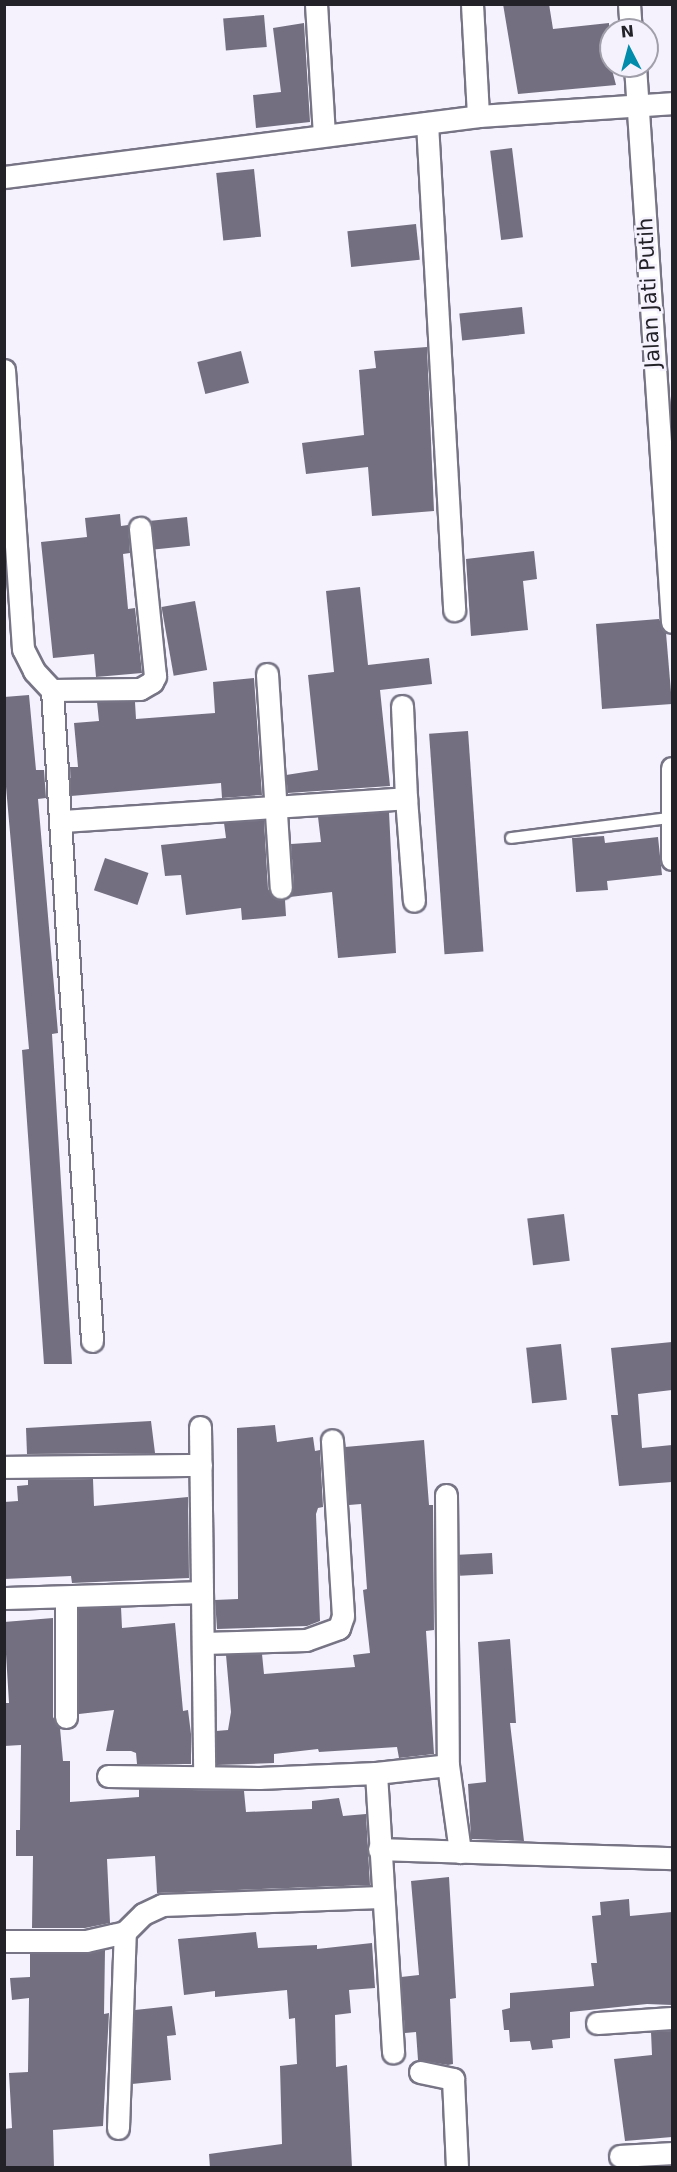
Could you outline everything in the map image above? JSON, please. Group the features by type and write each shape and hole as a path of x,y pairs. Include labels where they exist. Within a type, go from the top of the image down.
{"street":[{"path":"316,4 324,135"},
{"path":"472,4 478,116"},
{"name":"Jalan Jati Putih","path":"635,78 672,622"},
{"path":"4,177 478,116 672,103"},
{"path":"427,123 454,610"},
{"path":"4,370 23,649 34,671 52,690 62,821 92,1341"},
{"path":"52,690 140,689 152,682 155,676 140,528"},
{"path":"267,674 281,888"},
{"path":"402,706 414,901"},
{"path":"672,768 670,818 672,859"},
{"path":"62,821 406,798"},
{"path":"200,1427 204,1777"},
{"path":"203,1643 306,1640 339,1628 343,1616 332,1440"},
{"path":"4,1467 201,1464"},
{"path":"446,1495 448,1765 460,1852"},
{"path":"4,1598 202,1592"},
{"path":"66,1597 66,1717"},
{"path":"108,1776 204,1777 376,1773 448,1765"},
{"path":"376,1773 381,1897 393,2052"},
{"path":"379,1849 672,1858"},
{"path":"4,1941 86,1941 124,1932 143,1914 162,1905 381,1897"},
{"path":"118,2128 124,1932"},
{"path":"597,2024 672,2018"},
{"path":"420,2072 453,2079 457,2168"},
{"path":"621,2156 672,2153"}],"lane":[{"path":"511,838 670,818"}],"building":[{"path":"503,4 549,4 553,29 599,24 599,78 614,78 616,85 518,94"},
{"path":"264,15 267,47 226,50 223,19"},
{"path":"304,23 310,122 256,128 253,95 281,92 273,28"},
{"path":"512,148 523,237 501,240 490,151"},
{"path":"254,169 261,237 223,241 216,173"},
{"path":"416,224 420,260 351,267 347,231"},
{"path":"522,307 525,334 462,340 459,314"},
{"path":"427,347 434,511 372,516 368,467 306,474 302,443 364,435 359,370 376,368 374,351"},
{"path":"241,351 249,383 205,394 197,362"},
{"path":"120,514 121,526 128,525 130,553 123,554 128,609 135,608 142,673 96,677 94,654 53,658 41,542 87,537 85,518"},
{"path":"187,517 190,546 154,550 151,521"},
{"path":"534,551 537,579 523,581 528,630 471,636 466,559"},
{"path":"360,587 368,665 429,658 432,684 380,690 390,786 288,793 286,775 318,770 308,675 334,672 326,591"},
{"path":"195,601 207,670 174,676 162,607"},
{"path":"659,619 666,633 672,704 602,709 596,624"},
{"path":"254,678 262,795 222,798 221,783 71,796 70,767 78,767 74,723 99,721 97,702 135,702 136,719 215,713 213,682"},
{"path":"29,695 36,770 44,770 46,798 38,799 58,1033 52,1034 72,1364 44,1364 22,1050 29,1049 4,764 4,697"},
{"path":"468,731 483,951 445,954 429,734"},
{"path":"389,812 396,953 338,958 332,892 290,897 294,887 291,844 321,842 318,817"},
{"path":"264,820 268,889 275,899 285,900 286,916 242,920 241,908 186,915 181,875 165,876 161,845 226,838 224,823"},
{"path":"604,836 605,843 658,837 662,875 607,881 608,890 576,892 572,838"},
{"path":"105,858 148,873 137,905 94,890"},
{"path":"564,1214 570,1261 533,1265 527,1219"},
{"path":"672,1342 672,1390 638,1394 642,1448 672,1445 672,1482 619,1486 611,1415 618,1415 611,1348"},
{"path":"561,1344 567,1400 532,1403 526,1348"},
{"path":"151,1421 155,1453 27,1454 26,1428"},
{"path":"275,1425 277,1442 313,1437 315,1451 320,1450 323,1507 318,1508 316,1514 320,1621 307,1626 217,1629 215,1600 238,1599 237,1428"},
{"path":"424,1440 429,1505 433,1505 434,1630 426,1631 434,1754 399,1758 397,1747 319,1752 318,1749 274,1754 274,1763 217,1765 216,1731 228,1730 231,1712 226,1655 262,1654 264,1674 355,1667 353,1655 370,1653 363,1590 367,1589 361,1504 349,1505 345,1447"},
{"path":"93,1479 94,1506 188,1497 189,1578 72,1583 71,1576 4,1579 4,1502 18,1501 17,1486 28,1485 28,1480"},
{"path":"492,1553 493,1574 460,1576 459,1555"},
{"path":"121,1607 122,1628 175,1623 183,1711 188,1710 191,1734 191,1764 137,1764 136,1753 106,1751 114,1710 79,1714 79,1608"},
{"path":"53,1618 53,1717 60,1728 63,1761 70,1761 70,1802 139,1797 139,1789 244,1791 246,1812 312,1809 312,1801 339,1798 343,1816 366,1814 370,1885 157,1893 155,1856 107,1859 110,1923 85,1928 32,1928 33,1856 16,1856 16,1830 20,1830 21,1745 4,1746 4,1703 9,1703 4,1622"},
{"path":"510,1639 516,1723 510,1723 524,1841 471,1839 468,1784 486,1782 478,1642"},
{"path":"449,1877 456,1998 450,1999 453,2064 448,2065 418,2060 416,2032 405,2033 401,1977 419,1975 411,1881"},
{"path":"629,1899 630,1916 672,1912 672,2005 647,2004 570,2012 570,2038 552,2040 553,2048 532,2050 530,2041 510,2042 509,2030 504,2030 502,2010 510,2008 510,1993 594,1986 591,1963 597,1963 592,1916 601,1915 600,1902"},
{"path":"256,1932 258,1948 317,1945 317,1949 372,1943 375,1988 349,1990 351,2013 335,2015 336,2067 347,2065 352,2168 210,2168 209,2154 282,2144 280,2066 297,2064 295,2018 289,2019 287,1990 215,1997 215,1991 184,1995 178,1939"},
{"path":"105,1950 104,2014 109,2013 103,2126 53,2130 54,2168 4,2168 4,2129 12,2128 9,2073 28,2072 29,1998 12,2000 10,1978 30,1977 30,1954"},
{"path":"172,2006 176,2035 167,2036 171,2080 132,2084 135,2010"},
{"path":"672,2031 672,2137 625,2141 614,2059 652,2055 651,2032"}]}
